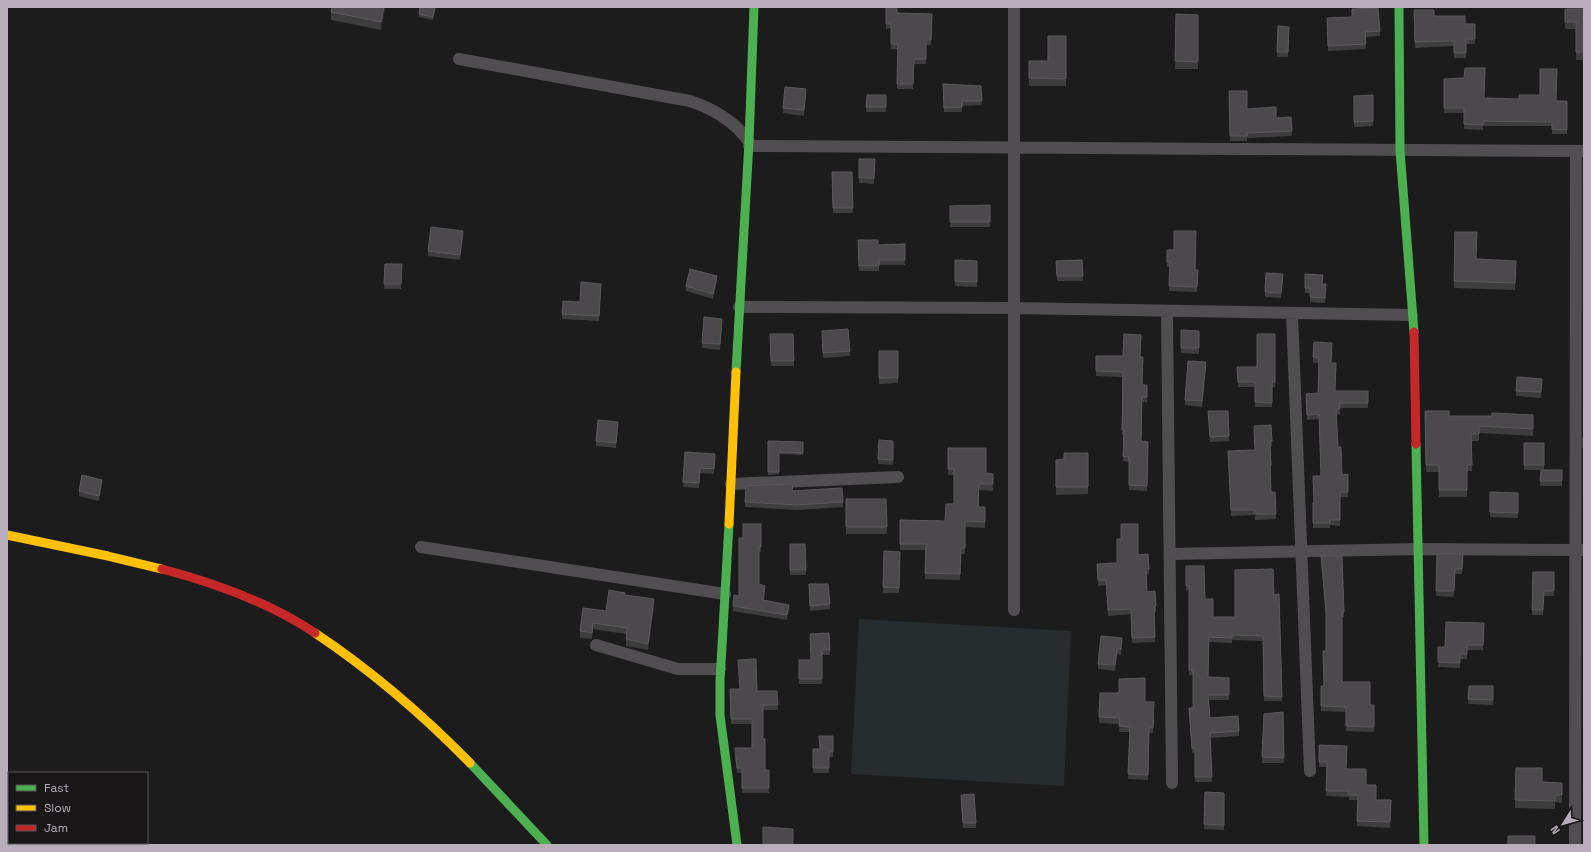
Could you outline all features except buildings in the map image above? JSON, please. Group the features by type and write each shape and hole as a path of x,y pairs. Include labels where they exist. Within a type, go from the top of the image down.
{"street":[{"path":"737,845 720,715 720,669 749,144 754,7"},
{"path":"1014,7 1014,610"},
{"path":"1399,7 1400,150 1412,315 1424,845"},
{"path":"459,59 690,101 704,105 737,128 744,135 749,144"},
{"path":"749,144 1014,148 1580,151 1580,550 1576,845"},
{"path":"739,307 1014,308 1167,312 1412,315"},
{"path":"1167,312 1172,782"},
{"path":"1292,314 1310,771"},
{"path":"731,484 898,477"},
{"path":"7,535 102,554 185,576 227,590 272,609 311,630 355,658 417,710 453,744 547,845"},
{"path":"421,547 725,594"},
{"path":"1170,554 1418,549 1580,550"},
{"path":"596,645 678,669 720,669"}],"shaded area":[{"path":"859,619 1071,631 1064,786 851,774"}],"traffic: fast":[{"path":"736,372 749,142 754,7"},
{"path":"1399,7 1400,150 1414,332"},
{"path":"1416,444 1424,845"},
{"path":"729,524 720,681 720,715 737,845"},
{"path":"470,763 547,845"}],"traffic: slow":[{"path":"729,524 736,372"},
{"path":"7,535 162,569"},
{"path":"315,633 357,662 396,694 434,727 470,763"}],"traffic: jam":[{"path":"1414,332 1416,444"},
{"path":"162,569 222,587 279,612 315,633"}]}
